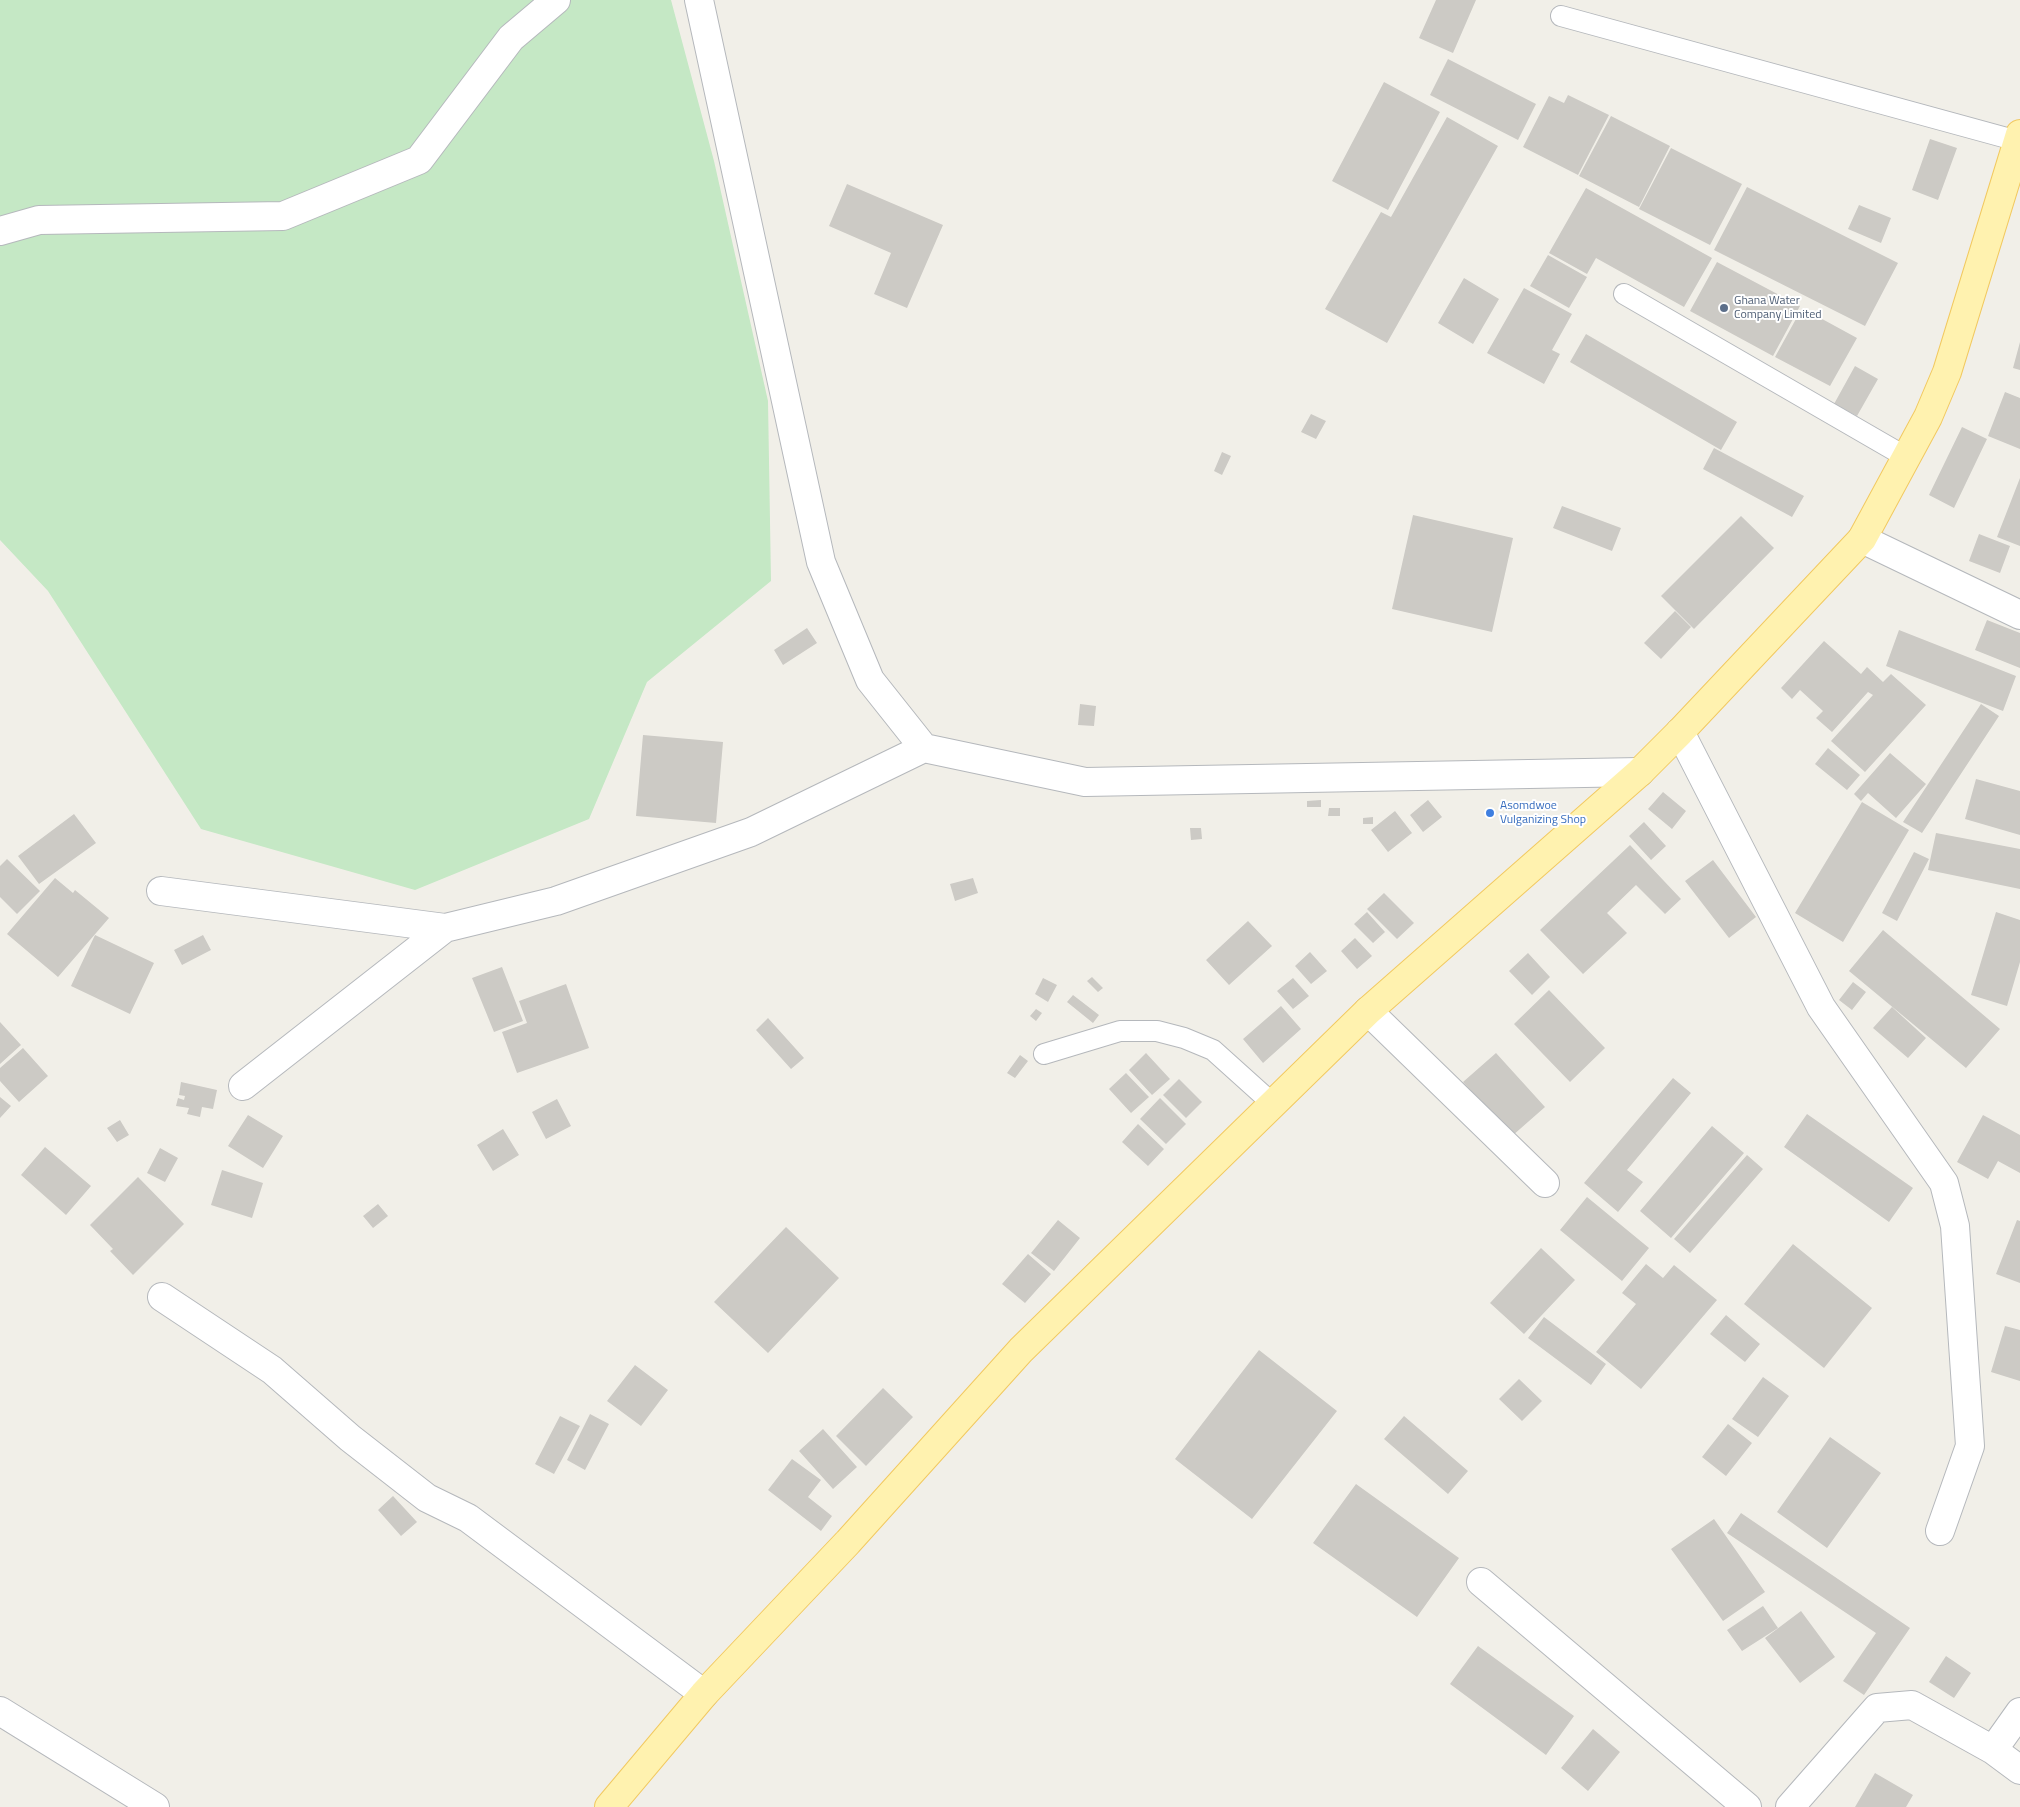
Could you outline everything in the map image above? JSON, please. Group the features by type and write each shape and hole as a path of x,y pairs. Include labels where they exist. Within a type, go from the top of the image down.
{"main road":[{"path":"609,1807 704,1694 848,1542 1021,1350 1368,1012 1640,772 1862,539 1928,417 1947,372 2019,138"}],"street":[{"path":"0,231 40,220 283,216 419,160 511,38 556,0"},
{"path":"699,0 821,562 870,680 924,748"},
{"path":"1862,539 2020,615"},
{"path":"1680,732 1821,1007 1944,1183 1955,1226 1970,1446 1940,1531"},
{"path":"162,890 445,928 556,901 751,832 924,748 1085,782 1640,772"},
{"path":"243,1086 445,928"},
{"path":"1368,1012 1545,1184"},
{"path":"162,1297 272,1370 350,1438 427,1498 468,1518 704,1694"},
{"path":"1481,1582 1747,1807"},
{"path":"1790,1807 1877,1708 1912,1705 1993,1750 2020,1770"},
{"path":"0,1711 155,1807"},
{"path":"1993,1750 2020,1712"}],"lane":[{"path":"1560,16 2019,138"},
{"path":"1624,294 1906,457"},
{"path":"1044,1054 1120,1030 1157,1031 1184,1038 1213,1050 1273,1104"}],"green space":[{"path":"0,0 671,0 714,161 768,401 771,581 647,682 589,819 415,890 201,829 48,591 0,540"}],"building":[{"path":"1436,0 1476,0 1453,53 1419,38"},
{"path":"1448,59 1536,104 1518,140 1430,95"},
{"path":"1384,82 1440,112 1388,210 1332,181"},
{"path":"1568,95 1609,115 1578,175 1523,147 1549,96 1564,103"},
{"path":"1611,116 1670,146 1639,207 1579,176"},
{"path":"1447,117 1498,146 1387,343 1325,309 1381,212 1391,217"},
{"path":"1930,139 1957,148 1938,200 1912,190"},
{"path":"1671,148 1742,184 1710,245 1639,209"},
{"path":"847,184 943,225 907,308 874,294 891,253 829,226"},
{"path":"1747,187 1898,263 1865,326 1714,250"},
{"path":"1586,188 1712,258 1684,307 1596,258 1587,274 1549,253"},
{"path":"1859,205 1891,218 1881,243 1848,229"},
{"path":"1548,255 1587,277 1569,308 1530,286"},
{"path":"1717,262 1800,306 1773,356 1690,311"},
{"path":"1464,278 1499,299 1473,344 1438,323"},
{"path":"1524,288 1572,314 1552,350 1560,354 1544,384 1487,353"},
{"path":"1802,308 1857,338 1830,386 1775,357"},
{"path":"1586,334 1737,422 1721,450 1570,362"},
{"path":"2020,342 2020,370 2013,368"},
{"path":"1855,366 1878,379 1857,416 1834,404"},
{"path":"2005,392 2020,398 2020,449 1988,436"},
{"path":"1311,414 1326,421 1316,439 1301,432"},
{"path":"1962,427 1987,439 1954,508 1929,495"},
{"path":"1714,448 1804,496 1792,517 1703,469"},
{"path":"1222,452 1231,456 1222,475 1214,471"},
{"path":"2020,478 2020,546 1997,537"},
{"path":"1562,506 1621,528 1612,551 1553,528"},
{"path":"1413,515 1513,538 1492,632 1392,609"},
{"path":"1741,516 1774,548 1694,629 1661,596"},
{"path":"1979,534 2010,546 2000,573 1969,561"},
{"path":"1675,611 1691,627 1661,659 1644,643"},
{"path":"1987,620 2020,633 2020,668 1975,650"},
{"path":"807,628 817,643 783,665 774,650"},
{"path":"1899,630 2016,676 2003,711 1886,666"},
{"path":"1824,641 1861,674 1867,667 1883,682 1891,674 1926,705 1865,772 1831,741 1873,695 1868,692 1832,732 1816,718 1823,711 1800,690 1792,699 1781,688"},
{"path":"1080,704 1096,706 1094,726 1078,725"},
{"path":"1981,704 1999,716 1922,833 1903,822"},
{"path":"643,735 723,742 716,823 636,816"},
{"path":"1828,748 1860,775 1847,790 1815,764"},
{"path":"1890,753 1926,784 1896,818 1868,793 1861,801 1854,794"},
{"path":"1976,779 2020,791 2020,835 1965,819"},
{"path":"1663,792 1686,811 1672,829 1648,809"},
{"path":"1321,800 1321,807 1307,807 1307,801"},
{"path":"1428,800 1442,817 1423,832 1410,815"},
{"path":"1862,802 1909,830 1843,942 1795,913"},
{"path":"1329,808 1340,808 1340,816 1328,816"},
{"path":"1395,811 1412,833 1388,852 1371,830"},
{"path":"74,814 96,843 39,884 18,856"},
{"path":"1373,817 1373,824 1363,824 1363,818"},
{"path":"1644,822 1666,846 1651,860 1629,836"},
{"path":"1190,828 1201,828 1202,839 1191,840"},
{"path":"1936,833 2020,849 2020,889 1928,870"},
{"path":"1630,845 1681,899 1665,914 1636,885 1607,913 1627,933 1583,974 1540,930"},
{"path":"1914,852 1929,859 1897,921 1882,913"},
{"path":"7,859 40,891 17,914 0,897 0,866"},
{"path":"1713,860 1756,917 1729,938 1685,881"},
{"path":"55,878 73,893 75,890 109,918 58,977 7,934"},
{"path":"973,878 978,893 955,901 950,884"},
{"path":"1384,893 1414,923 1397,939 1367,909"},
{"path":"1367,912 1385,932 1373,943 1354,924"},
{"path":"1996,912 2020,920 2020,962 2007,1006 1971,995"},
{"path":"1248,921 1272,946 1229,985 1206,960"},
{"path":"1883,930 2000,1029 1966,1068 1849,971"},
{"path":"95,935 154,963 130,1014 71,986"},
{"path":"203,935 211,950 182,965 174,950"},
{"path":"1355,938 1372,956 1357,969 1341,951"},
{"path":"1310,952 1327,971 1311,984 1295,966"},
{"path":"1528,953 1550,977 1532,995 1509,971"},
{"path":"502,967 523,1021 494,1032 472,978"},
{"path":"1092,977 1103,988 1098,992 1087,981"},
{"path":"1043,978 1057,985 1048,1002 1035,994"},
{"path":"1293,978 1309,996 1293,1009 1277,991"},
{"path":"1853,982 1866,992 1852,1010 1839,1000"},
{"path":"566,984 589,1048 517,1073 502,1032 527,1023 519,1001"},
{"path":"1549,990 1605,1048 1570,1082 1514,1024"},
{"path":"1073,995 1099,1015 1093,1023 1067,1002"},
{"path":"1281,1006 1301,1029 1263,1063 1243,1039"},
{"path":"1892,1007 1926,1038 1908,1058 1873,1028"},
{"path":"1036,1009 1042,1013 1036,1021 1030,1016"},
{"path":"768,1018 804,1058 791,1069 756,1030"},
{"path":"0,1022 21,1045 0,1064"},
{"path":"23,1048 48,1076 19,1102 0,1081 0,1068"},
{"path":"1146,1053 1170,1079 1152,1095 1129,1070"},
{"path":"1496,1053 1545,1107 1512,1136 1463,1082"},
{"path":"1020,1055 1028,1061 1015,1078 1007,1073"},
{"path":"1126,1073 1149,1097 1131,1113 1109,1089"},
{"path":"1673,1078 1691,1093 1627,1170 1643,1182 1618,1212 1584,1183"},
{"path":"1179,1079 1202,1102 1186,1118 1163,1095"},
{"path":"181,1082 217,1090 213,1109 202,1107 200,1117 187,1114 189,1108 176,1106 178,1098 184,1100 185,1096 179,1095"},
{"path":"0,1097 11,1106 0,1118"},
{"path":"1160,1098 1186,1124 1166,1144 1140,1119"},
{"path":"557,1099 571,1126 546,1139 532,1112"},
{"path":"1807,1114 1913,1188 1889,1222 1784,1147"},
{"path":"248,1115 283,1136 263,1168 228,1146"},
{"path":"1983,1115 2020,1135 2020,1173 1998,1161 1988,1179 1957,1162"},
{"path":"120,1120 129,1135 117,1142 107,1128"},
{"path":"1138,1124 1164,1149 1148,1166 1122,1142"},
{"path":"1712,1126 1744,1153 1671,1238 1640,1211"},
{"path":"503,1129 519,1155 493,1171 477,1145"},
{"path":"45,1147 91,1186 66,1215 21,1175"},
{"path":"160,1148 178,1158 165,1182 147,1173"},
{"path":"1747,1155 1763,1169 1690,1253 1674,1239"},
{"path":"222,1170 263,1183 252,1218 211,1205"},
{"path":"138,1177 184,1224 133,1275 110,1251 113,1249 90,1225"},
{"path":"1587,1197 1649,1248 1622,1281 1560,1230"},
{"path":"378,1204 388,1216 373,1228 363,1216"},
{"path":"1058,1220 1080,1238 1054,1271 1031,1253"},
{"path":"2017,1220 2020,1221 2020,1283 1996,1274"},
{"path":"786,1227 839,1278 768,1353 714,1302"},
{"path":"1793,1244 1872,1308 1824,1368 1744,1304"},
{"path":"1541,1248 1575,1280 1524,1334 1490,1303"},
{"path":"1028,1254 1051,1274 1025,1303 1002,1284"},
{"path":"1646,1264 1663,1278 1674,1265 1717,1300 1641,1389 1596,1352 1636,1304 1622,1293"},
{"path":"1726,1315 1760,1344 1745,1362 1710,1334"},
{"path":"1544,1317 1606,1364 1591,1385 1528,1338"},
{"path":"2005,1326 2020,1330 2020,1381 1991,1372"},
{"path":"1259,1350 1337,1411 1252,1519 1175,1459"},
{"path":"635,1365 668,1390 641,1426 607,1401"},
{"path":"1763,1377 1789,1396 1758,1437 1732,1419"},
{"path":"1519,1379 1542,1401 1522,1421 1499,1399"},
{"path":"883,1388 913,1417 866,1466 836,1436"},
{"path":"590,1414 609,1424 585,1470 567,1460"},
{"path":"560,1416 580,1426 554,1474 535,1464"},
{"path":"1404,1416 1468,1471 1448,1494 1384,1439"},
{"path":"1728,1424 1752,1443 1726,1476 1702,1457"},
{"path":"823,1429 857,1467 833,1489 799,1451"},
{"path":"1830,1437 1881,1473 1827,1548 1777,1512"},
{"path":"792,1459 821,1480 808,1497 832,1516 821,1531 768,1490"},
{"path":"1356,1484 1459,1558 1417,1617 1313,1543"},
{"path":"393,1496 417,1522 401,1536 378,1510"},
{"path":"1741,1513 1910,1628 1864,1695 1843,1681 1876,1633 1727,1533"},
{"path":"1714,1519 1765,1592 1723,1621 1671,1549"},
{"path":"1763,1606 1778,1628 1742,1651 1727,1630"},
{"path":"1801,1611 1835,1657 1800,1683 1765,1638"},
{"path":"1478,1646 1574,1716 1546,1755 1450,1684"},
{"path":"1946,1656 1971,1673 1954,1698 1929,1682"},
{"path":"1593,1729 1620,1752 1588,1791 1561,1768"},
{"path":"1875,1773 1913,1795 1906,1807 1855,1807"}],"place":[{"name":"Ghana Water Company Limited","path":"1724,308"},
{"name":"Asomdwoe Vulganizing Shop","path":"1490,813"}]}
